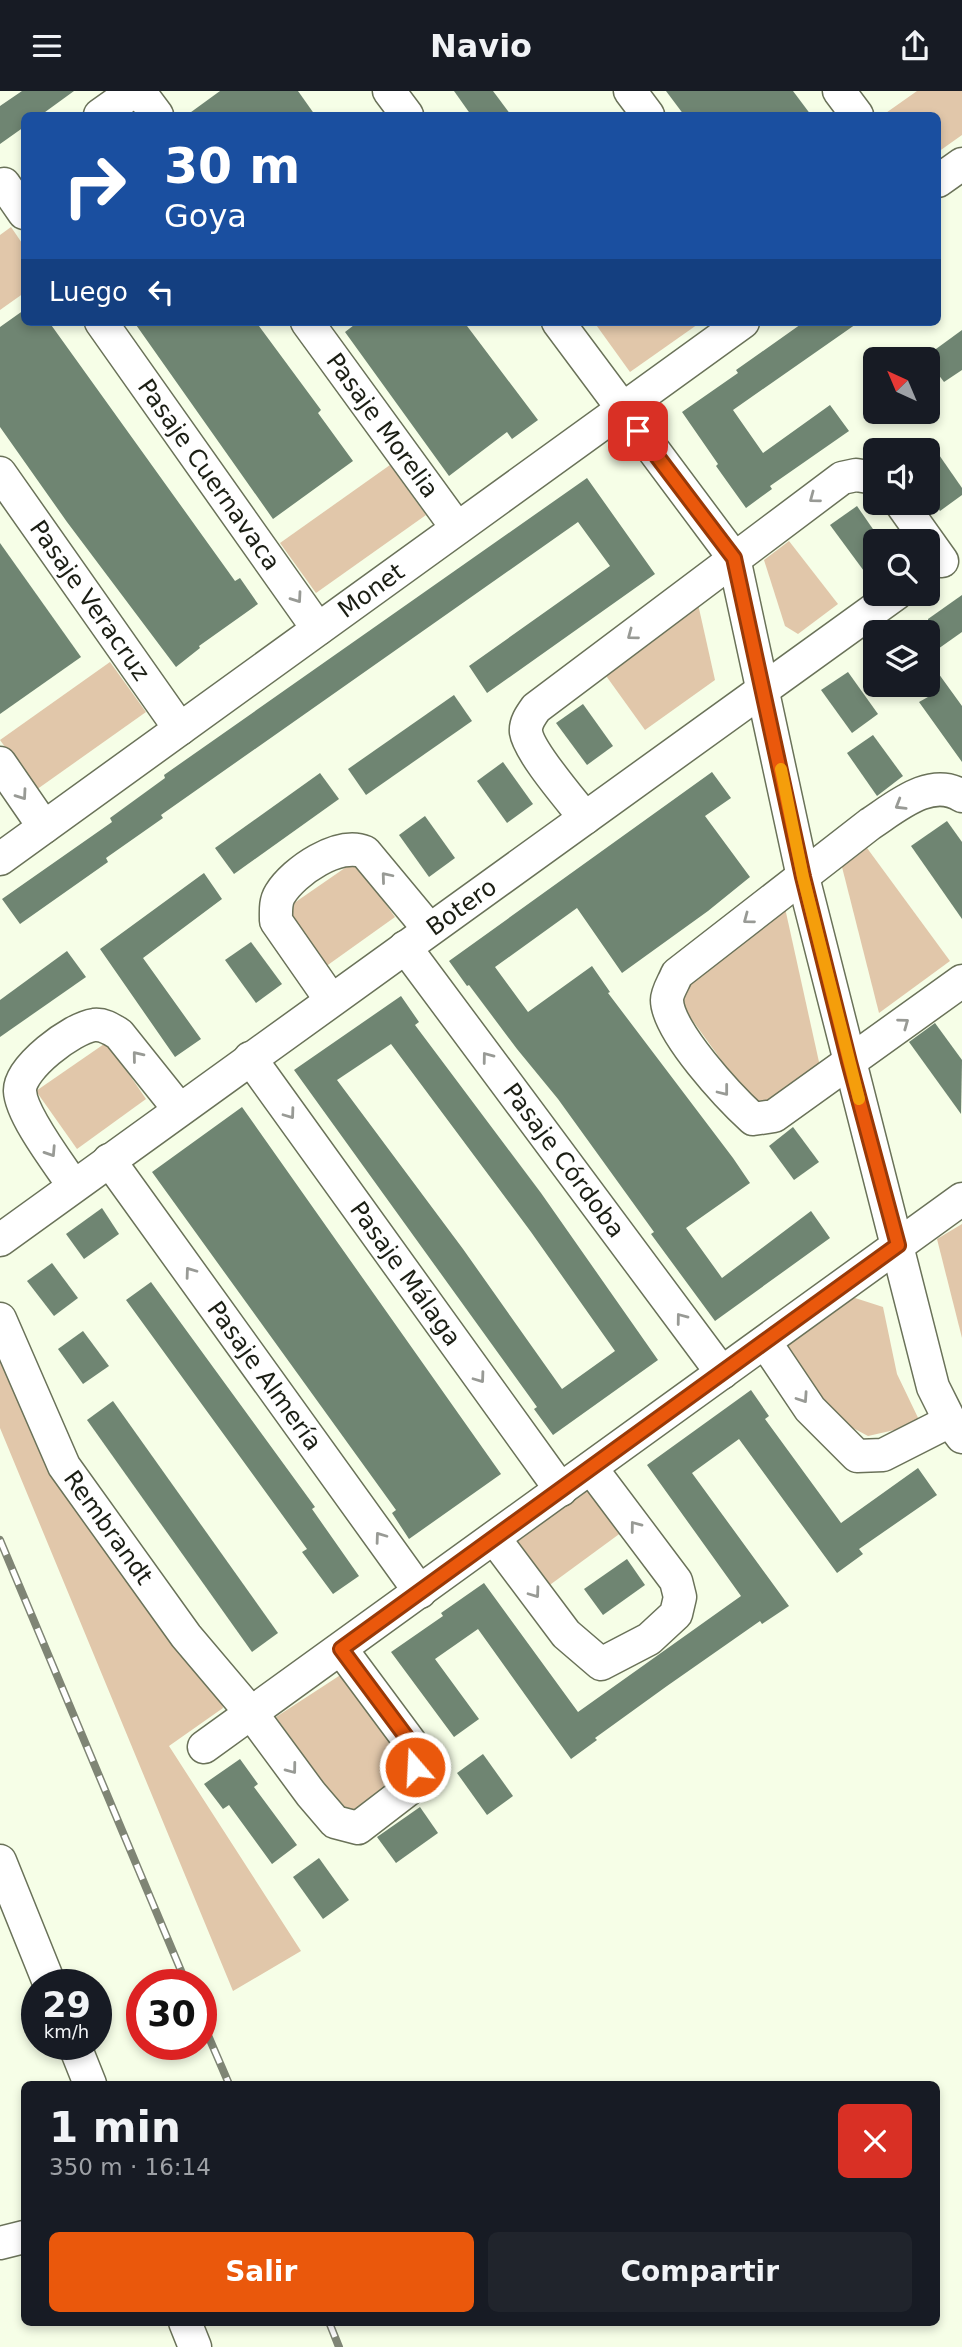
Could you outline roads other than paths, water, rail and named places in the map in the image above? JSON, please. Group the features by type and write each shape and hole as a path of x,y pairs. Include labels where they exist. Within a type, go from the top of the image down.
{"street":[{"path":"104,112 136,91 154,112"},
{"path":"389,91 405,112"},
{"path":"630,91 646,112"},
{"path":"839,91 855,112"},
{"path":"941,179 962,164"},
{"path":"10,181 21,206"},
{"name":"Pasaje Cuernavaca","path":"104,326 318,629"},
{"name":"Pasaje Morelia","path":"310,326 457,529"},
{"path":"561,326 734,558 803,877 849,1062 933,1387 956,1429 883,1455 857,1456 810,1409 765,1342"},
{"name":"Monet","path":"0,859 738,326"},
{"name":"Pasaje Veracruz","path":"0,473 180,729"},
{"path":"585,818 530,745 525,730 529,717 536,708 842,478 863,476"},
{"path":"910,515 944,560"},
{"name":"Botero","path":"0,1240 879,606"},
{"path":"0,764 44,827"},
{"path":"962,796 952,790 926,791 870,824 677,974 667,998 671,1020 732,1101 753,1119 774,1116 962,981"},
{"name":"Pasaje Córdoba","path":"331,1000 276,921 275,905 280,893 308,867 334,852 357,849 365,852 417,938 722,1373"},
{"path":"73,1185 38,1132 24,1107 20,1092 21,1082 34,1066 68,1036 96,1025 106,1026 119,1034 179,1109"},
{"name":"Pasaje Málaga","path":"250,1058 561,1490"},
{"name":"Pasaje Almería","path":"109,1160 419,1592"},
{"path":"204,1747 962,1199"},
{"name":"Rembrandt","path":"0,1319 64,1467 186,1636 251,1714 311,1794 335,1822 358,1828 414,1785 415,1767 410,1742 341,1649"},
{"path":"494,1538 565,1634 601,1664 649,1639 676,1614 680,1597 676,1581 591,1468"},
{"path":"0,1861 44,1969"},
{"path":"80,2060 89,2081"},
{"path":"0,2243 21,2238"},
{"path":"187,2326 195,2347"}],"railway":[{"path":"0,1540 180,1969"},
{"path":"217,2056 228,2081"},
{"path":"331,2326 339,2347"}]}
